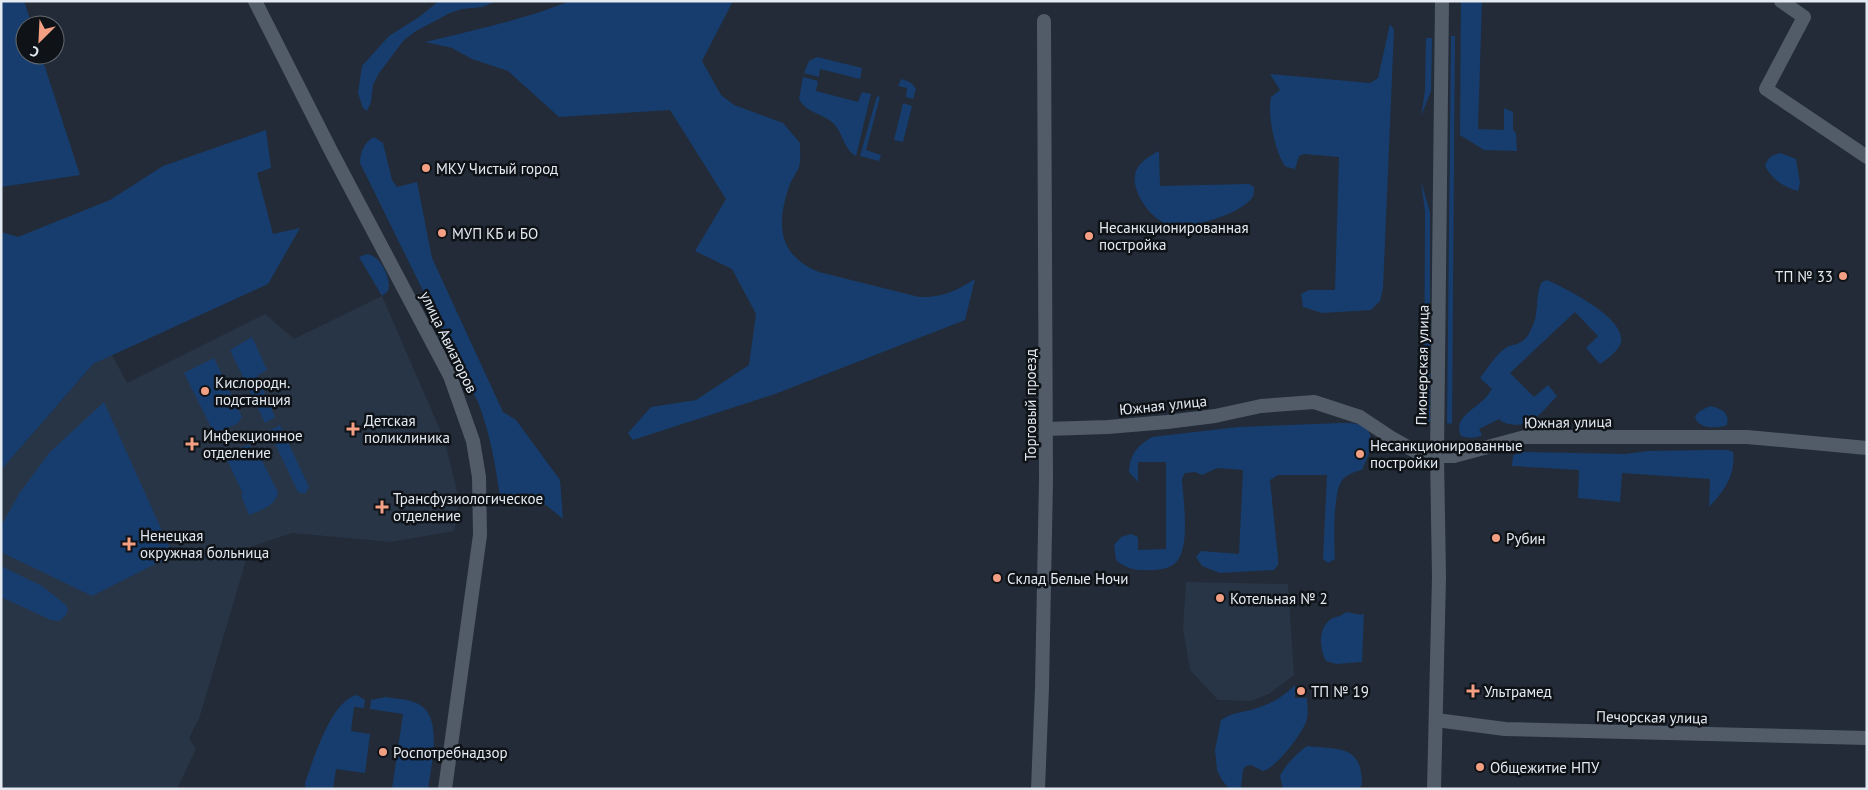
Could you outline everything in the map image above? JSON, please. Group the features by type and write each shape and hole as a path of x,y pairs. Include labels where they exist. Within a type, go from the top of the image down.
{"street":[{"name":"улица Авиаторов","path":"256,1 331,151 450,376 473,441 479,478 480,535 445,789"},
{"name":"Пионерская улица","path":"1434,789 1439,578 1437,456 1442,1"},
{"path":"1781,1 1804,17 1766,89 1867,157"},
{"name":"Торговый проезд","path":"1038,789 1043,645 1046,429 1044,21"},
{"name":"Южная улица","path":"1046,429 1108,427 1159,422 1215,416 1261,406 1314,402 1360,417 1420,454 1437,456 1454,456 1525,437 1747,437 1867,448"},
{"name":"Печорская улица","path":"1436,720 1505,729 1867,738"}],"shaded area":[{"path":"1,1 24,1 29,15 15,15 15,65 44,65 80,175 1,187"},
{"path":"439,1 497,1 482,7 462,9 450,13 416,31 404,40 379,73 373,85 371,102 367,111 363,108 358,93 362,66 389,36 419,17"},
{"path":"570,1 733,1 702,61 721,95 734,105 783,123 800,143 799,167 790,184 782,224 788,247 795,257 819,272 919,297 948,293 975,279 965,320 775,394 633,440 628,433 651,407 696,400 749,365 756,314 732,269 695,251 726,199 670,110 559,117 508,71 472,59 452,48 425,42 516,19"},
{"path":"1461,1 1482,1 1478,129 1504,130 1504,108 1513,112 1513,130 1516,133 1517,151 1484,150 1460,135"},
{"path":"1390,24 1394,30 1383,288 1380,301 1371,310 1322,313 1303,307 1301,294 1309,290 1335,290 1339,157 1304,154 1299,156 1295,169 1286,167 1278,153 1271,123 1271,97 1280,90 1270,74 1370,83 1378,78"},
{"path":"1451,36 1455,36 1452,424 1447,423"},
{"path":"1426,38 1432,38 1431,91 1421,116 1425,91"},
{"path":"817,57 862,68 860,79 820,69 819,77 804,73 809,61"},
{"path":"803,77 818,81 816,91 858,102 862,92 871,94 856,156 846,146 840,132 830,120 802,104 799,99"},
{"path":"901,79 910,82 916,89 913,99 906,97 907,88 898,86"},
{"path":"877,96 880,97 866,150 881,155 879,161 860,156"},
{"path":"903,103 912,106 903,142 894,140"},
{"path":"266,130 271,168 257,173 273,234 300,228 268,284 93,364 1,470 1,232 18,237 110,200 163,166"},
{"path":"374,137 383,143 392,180 397,187 417,182 432,258 503,412 516,420 560,480 563,519 546,505 526,504 510,498 504,499 500,496 489,437 478,402 360,163 363,148"},
{"path":"1159,151 1160,186 1249,184 1254,187 1253,197 1237,210 1201,223 1178,226 1163,222 1149,211 1143,203 1135,178 1140,164"},
{"path":"1781,153 1796,159 1800,183 1798,191 1778,182 1765,166 1771,157"},
{"path":"1421,181 1430,212 1430,422 1424,422 1425,212"},
{"path":"367,254 372,255 380,263 387,274 388,291 382,296 359,257"},
{"path":"1547,280 1580,297 1605,314 1620,333 1621,342 1618,349 1600,364 1586,348 1598,336 1575,312 1510,373 1534,397 1548,385 1557,396 1530,422 1513,425 1499,419 1479,429 1482,435 1471,438 1461,436 1459,430 1461,420 1492,389 1480,378 1501,352 1509,346 1522,341 1528,335 1536,316 1540,287 1542,282"},
{"name":"Ненецкая окружная больница","path":"382,296 444,439 458,495 457,518 454,531 391,542 292,533 250,547 199,719 189,738 196,749 177,789 1,789 1,470 93,364 112,355 127,383 265,314 294,339"},
{"path":"252,337 267,370 257,376 275,417 265,423 230,350"},
{"path":"214,358 242,417 237,424 214,433 184,373"},
{"path":"104,402 173,555 92,596 1,552 1,526 19,494 49,453"},
{"path":"1710,406 1718,408 1726,414 1727,425 1708,427 1703,426 1696,420 1695,416 1700,411"},
{"path":"1353,423 1366,428 1370,433 1371,445 1362,470 1346,476 1340,484 1336,500 1335,559 1328,563 1323,559 1327,475 1278,475 1270,480 1278,558 1278,565 1274,570 1220,573 1202,566 1196,557 1201,551 1239,554 1243,470 1217,468 1202,475 1195,472 1185,473 1182,479 1185,512 1183,549 1173,565 1160,569 1141,570 1132,569 1116,560 1114,545 1121,537 1131,534 1138,537 1138,550 1166,549 1166,462 1138,462 1138,482 1129,472 1135,451 1152,437 1238,427"},
{"path":"280,425 309,487 305,494 298,492 269,431"},
{"path":"249,444 255,456 259,455 278,492 277,497 271,504 249,515 241,495 243,494 225,455"},
{"path":"1728,450 1733,452 1731,475 1720,495 1709,507 1710,479 1622,473 1620,502 1578,498 1579,470 1512,466 1513,455 1523,452 1625,454 1648,451"},
{"path":"1,566 42,586 66,605 68,610 66,615 59,621 51,620 1,597"},
{"path":"1186,582 1288,584 1294,675 1269,694 1251,701 1218,700 1190,670 1183,629"},
{"path":"1346,612 1362,615 1364,613 1362,662 1336,664 1326,661 1322,651 1321,639 1323,628 1331,619"},
{"path":"1295,685 1295,698 1307,698 1307,719 1299,735 1288,750 1269,768 1263,771 1251,765 1246,766 1243,770 1241,788 1229,789 1217,770 1215,750 1221,720 1233,714 1254,709 1271,702 1281,697"},
{"path":"357,695 365,700 364,708 354,707 351,731 370,734 365,773 336,769 333,789 305,787 318,747 331,719 348,699"},
{"path":"386,697 408,700 420,705 427,712 431,721 434,744 428,789 392,789 403,714 370,709 371,700"},
{"path":"1307,746 1338,749 1353,756 1358,762 1362,785 1358,789 1283,789 1280,776 1282,772 1291,760"}],"place":[{"name":"МКУ Чистый город","path":"426,168"},
{"name":"МУП КБ и БО","path":"442,233"},
{"name":"Несанкционированная постройка","path":"1089,236"},
{"name":"ТП № 33","path":"1843,276"},
{"name":"Кислородн. подстанция","path":"205,391"},
{"name":"Детская поликлиника","path":"353,429"},
{"name":"Инфекционное отделение","path":"192,444"},
{"name":"Несанкционированные постройки","path":"1360,454"},
{"name":"Трансфузиологическое отделение","path":"382,507"},
{"name":"Рубин","path":"1496,538"},
{"name":"Ненецкая окружная больница","path":"129,544"},
{"name":"Склад Белые Ночи","path":"997,578"},
{"name":"Котельная № 2","path":"1220,598"},
{"name":"ТП № 19","path":"1301,691"},
{"name":"Ультрамед","path":"1473,691"},
{"name":"Роспотребнадзор","path":"383,752"},
{"name":"Общежитие НПУ","path":"1480,767"}]}
